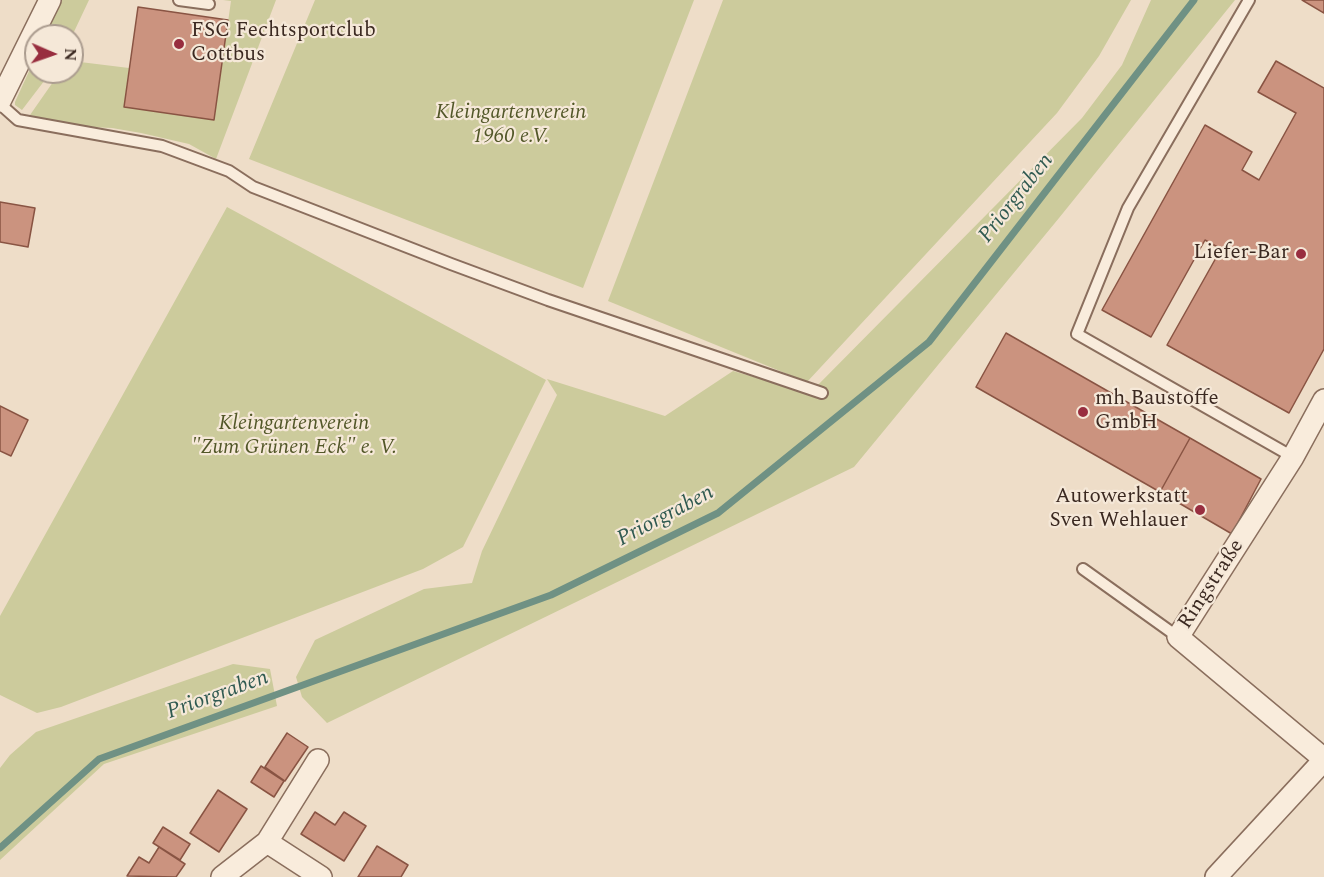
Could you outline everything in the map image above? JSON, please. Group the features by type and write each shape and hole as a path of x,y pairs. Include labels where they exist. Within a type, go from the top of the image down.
{"street":[{"path":"0,102 50,0"},
{"name":"Ringstraße","path":"1216,877 1324,759 1178,637 1293,457 1324,400"},
{"path":"222,877 267,842 318,760"},
{"path":"267,842 321,877"}],"lane":[{"path":"180,0 209,4"},
{"path":"1249,0 1128,208 1077,334 1293,457"},
{"path":"0,102 18,120 162,146 229,171 253,187 451,264 822,393"},
{"path":"1083,569 1178,637"}],"green space":[{"path":"60,0 89,0 78,24 50,24"},
{"path":"223,0 276,0 216,159 189,144 112,128 69,126 30,115 52,84 84,84 84,62 129,68 124,107 214,120 231,1"},
{"name":"Kleingartenverein 1960 e.V.","path":"315,0 694,0 583,288 249,159"},
{"path":"723,0 1131,0 1099,56 1057,113 807,382 608,301"},
{"path":"1151,0 1235,0 854,467 327,723 302,697 296,677 315,640 424,589 472,583 482,551 557,395 547,379 665,416 733,371 810,393 1082,118 1122,65"},
{"path":"24,82 42,84 22,110 15,105"},
{"name":"Kleingartenverein \"Zum Grünen Eck\" e. V.","path":"227,207 546,380 463,547 423,569 61,707 37,713 0,695 0,616"},
{"path":"233,664 270,669 277,706 104,764 0,860 0,768 10,755 36,732"}],"building":[{"path":"1302,0 1324,0 1324,13"},
{"name":"FSC Fechtsportclub Cottbus","path":"138,7 228,20 214,120 124,107"},
{"path":"1276,61 1324,88 1324,349 1289,413 1167,345 1221,249 1205,240 1151,337 1102,310 1205,125 1252,152 1242,170 1259,180 1296,113 1258,92"},
{"path":"0,202 35,208 28,247 0,242"},
{"name":"mh Baustoffe GmbH","path":"1006,333 1190,438 1160,492 976,387"},
{"path":"0,406 28,420 11,456 0,451"},
{"path":"1190,438 1261,479 1232,534 1160,492"},
{"path":"287,733 308,747 285,781 265,767"},
{"path":"261,766 284,781 274,797 251,782"},
{"path":"218,790 247,809 219,852 190,833"},
{"path":"315,812 335,825 344,812 366,826 344,861 301,834"},
{"path":"163,827 190,844 180,860 153,843"},
{"path":"377,846 408,865 401,877 358,877"},
{"path":"159,847 185,864 176,877 127,876 139,857 149,863"}],"waterway":[{"name":"Priorgraben","path":"0,848 99,759 551,595 718,513 929,342 1194,0"}],"place":[{"name":"FSC Fechtsportclub Cottbus","path":"179,44"},
{"name":"Liefer-Bar","path":"1301,254"},
{"name":"mh Baustoffe GmbH","path":"1083,412"},
{"name":"Autowerkstatt Sven Wehlauer","path":"1200,510"}]}
